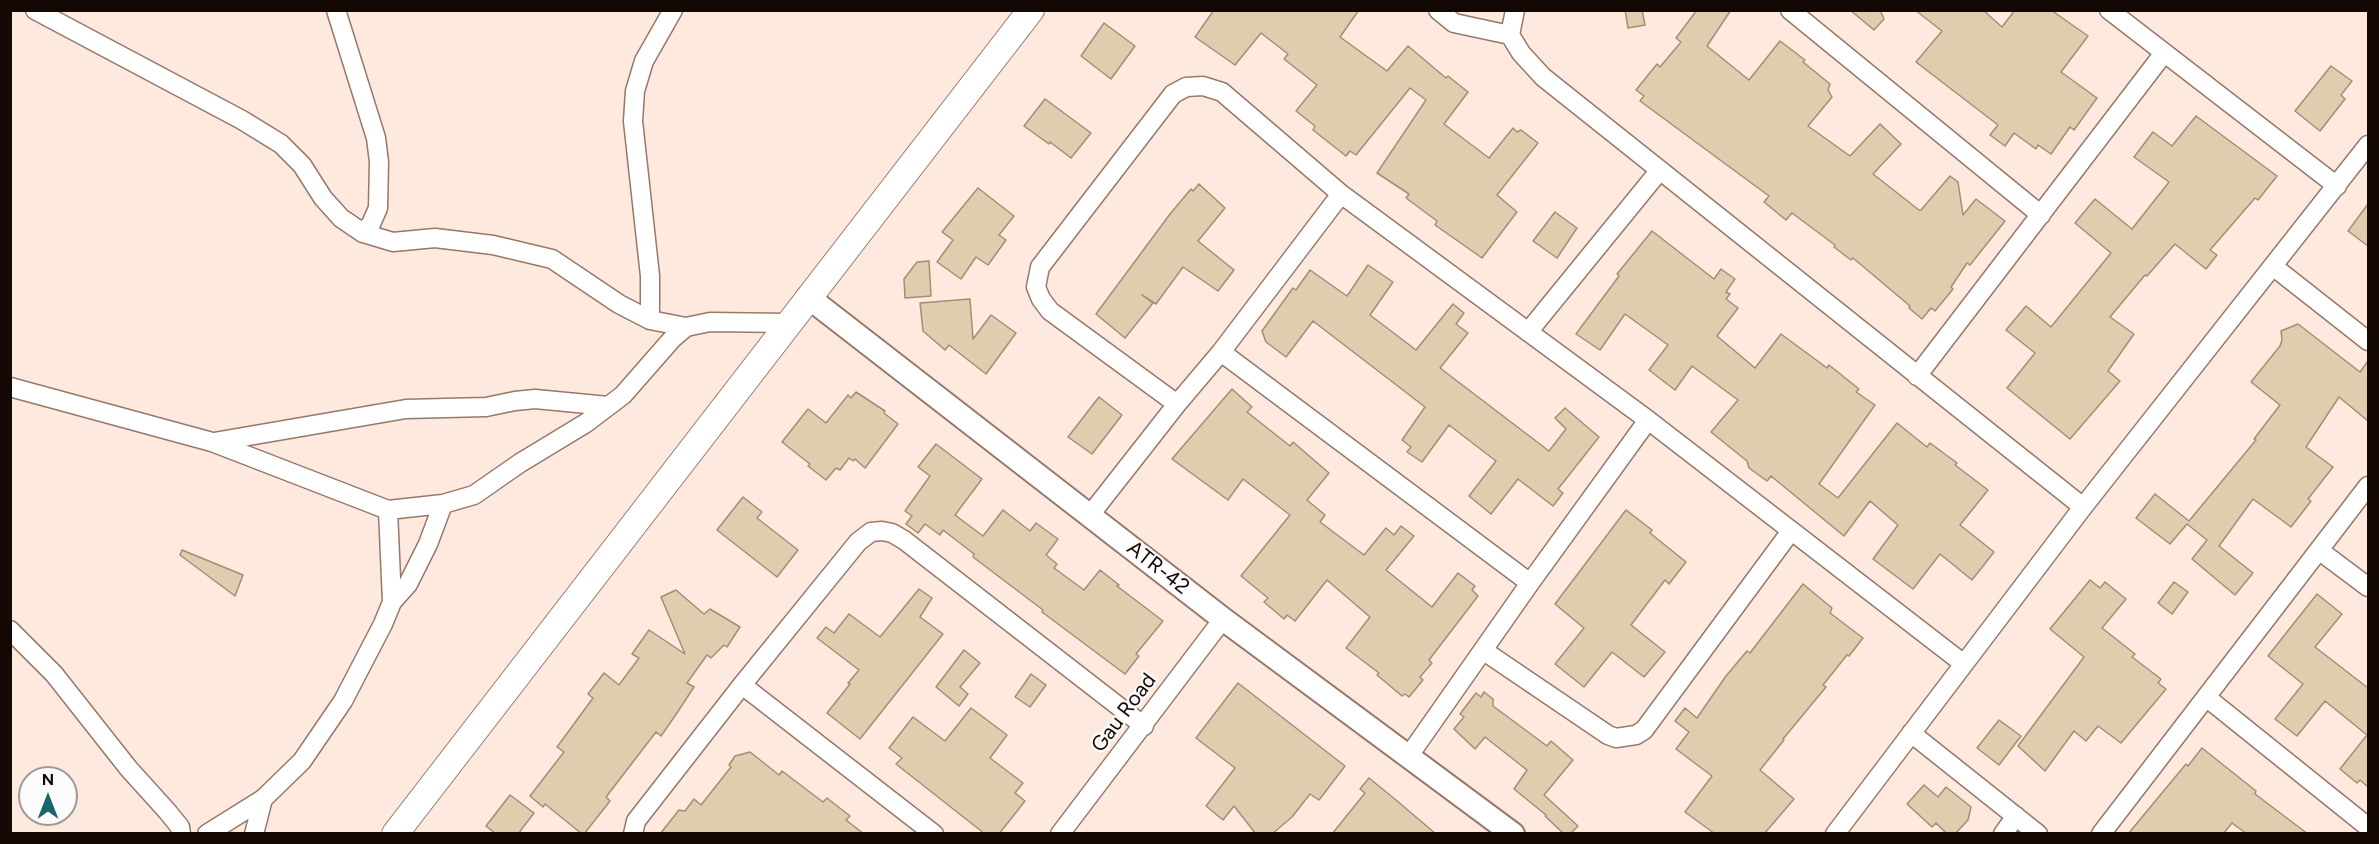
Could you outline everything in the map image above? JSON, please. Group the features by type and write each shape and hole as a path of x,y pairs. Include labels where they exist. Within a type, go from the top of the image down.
{"main road":[{"path":"395,834 1030,10"}],"street":[{"path":"35,10 242,120 281,144 302,165 323,198 341,218 363,233 393,242 435,238 493,245 552,260 619,304 650,320 686,327 710,322 788,323"},
{"path":"336,10 376,138 379,162 378,208 371,224 363,233"},
{"path":"650,320 650,276 633,121 635,91 644,60 673,10"},
{"path":"1438,10 1454,23 1510,35"},
{"path":"1515,10 1510,35 1521,53 1543,77 2083,507"},
{"path":"1790,10 2041,216"},
{"path":"2109,10 2337,186"},
{"path":"1917,376 2164,53"},
{"path":"1177,404 1050,311 1041,299 1036,286 1040,267 1173,94 1185,87 1203,86 1222,92 1341,194 1648,420 1964,664"},
{"path":"1835,834 2083,507 2368,145"},
{"path":"1528,332 1660,170"},
{"path":"1090,515 1221,352 1341,194"},
{"path":"2274,267 2368,341"},
{"name":"ATR-42","path":"808,297 1223,619 1513,834"},
{"path":"10,387 212,442 388,510 443,504 474,495 520,463 586,423 623,395 672,339 686,327"},
{"path":"1221,352 1530,583"},
{"path":"212,442 406,409 486,407 535,399 608,406"},
{"path":"1408,757 1648,420"},
{"path":"2101,834 2368,486"},
{"path":"207,834 263,799 302,761 343,701 392,602 408,584 428,544 443,504"},
{"path":"388,510 392,602"},
{"path":"1484,651 1608,735 1616,738 1636,735 1644,730 1791,531"},
{"path":"633,834 636,822 742,685 858,542 871,532 892,533 904,540 1144,726"},
{"path":"2320,550 2368,587"},
{"name":"Gau Road","path":"1060,834 1223,619"},
{"path":"10,630 54,674 129,769 180,827 181,834"},
{"path":"742,685 934,834"},
{"path":"2206,697 2368,827"},
{"path":"1911,733 2038,834"},
{"path":"254,834 263,799"},
{"path":"2003,834 2016,816"}],"building":[{"path":"1214,10 1359,10 1340,37 1387,71 1408,46 1446,78 1448,76 1468,92 1444,124 1489,158 1513,128 1517,132 1521,130 1538,143 1497,195 1517,212 1482,258 1435,225 1437,221 1406,198 1409,194 1377,173 1426,100 1410,88 1356,155 1350,151 1346,156 1313,130 1315,126 1296,111 1317,85 1284,59 1288,54 1261,33 1235,65 1195,37"},
{"path":"1625,10 1642,10 1645,25 1628,28"},
{"path":"1697,10 1731,10 1707,46 1749,80 1780,41 1805,60 1803,62 1830,84 1828,90 1832,97 1808,126 1850,156 1880,124 1901,144 1873,174 1919,210 1950,176 1958,182 1963,215 1976,199 2005,221 1970,265 1967,263 1951,287 1953,289 1935,311 1931,308 1922,319 1853,258 1851,260 1792,213 1786,220 1764,202 1769,196 1640,101 1644,96 1636,90 1657,64 1660,67 1681,42 1676,38"},
{"path":"1850,10 1880,10 1884,19 1874,30"},
{"path":"1915,10 1983,10 2002,27 2015,10 2051,10 2088,36 2061,72 2097,98 2074,130 2070,127 2051,154 2038,145 2036,149 2014,133 2005,146 1990,135 1998,125 1916,62 1942,31"},
{"path":"1104,23 1135,46 1111,79 1081,56"},
{"path":"2331,66 2352,81 2341,95 2345,99 2320,131 2295,111"},
{"path":"1045,99 1091,133 1071,158 1024,126"},
{"path":"2196,116 2277,176 2258,200 2255,198 2210,250 2217,255 2206,269 2175,244 2110,317 2134,334 2108,371 2120,381 2070,439 2007,388 2035,353 2006,330 2026,306 2051,327 2111,253 2075,223 2095,199 2132,229 2169,182 2134,157 2153,132 2172,146"},
{"path":"1199,184 1225,208 1198,241 1234,270 1218,291 1183,267 1156,304 1142,295 1153,303 1125,338 1096,314 1170,214 1191,189 1193,191"},
{"path":"978,188 1014,216 999,235 1006,240 988,265 976,257 961,279 937,262 953,240 942,232"},
{"path":"2368,204 2368,246 2348,231"},
{"path":"1555,212 1577,228 1557,258 1533,241"},
{"path":"1652,231 1714,279 1721,269 1735,279 1726,292 1730,294 1726,299 1738,308 1717,336 1755,368 1781,334 1827,368 1829,365 1859,389 1856,392 1875,405 1819,484 1838,498 1897,423 1927,447 1930,443 1988,490 1960,525 1994,552 1972,580 1940,554 1913,589 1873,559 1898,525 1870,501 1844,536 1771,476 1767,481 1749,468 1747,461 1711,432 1738,400 1692,366 1675,390 1649,370 1668,345 1625,314 1600,350 1576,334 1619,276 1617,274"},
{"path":"929,261 931,296 905,298 904,279 917,262"},
{"path":"1368,265 1393,282 1370,315 1416,350 1453,304 1464,313 1456,324 1468,333 1440,368 1549,451 1566,429 1555,418 1565,408 1599,437 1558,489 1563,493 1553,506 1518,479 1491,514 1469,496 1496,461 1449,425 1422,462 1407,452 1411,447 1402,440 1425,407 1313,321 1286,357 1266,342 1262,331 1293,288 1296,290 1310,270 1347,296"},
{"path":"970,299 973,339 991,315 1016,333 986,374 949,345 945,350 923,331 920,303"},
{"path":"2298,324 2360,372 2368,361 2368,421 2339,397 2306,447 2333,467 2308,499 2311,501 2291,527 2253,499 2219,546 2253,573 2235,595 2192,559 2207,540 2187,524 2170,544 2136,518 2155,494 2189,521 2256,440 2254,439 2280,405 2251,382 2280,346 2281,331"},
{"path":"1232,389 1252,407 1247,412 1290,446 1293,442 1329,473 1307,500 1325,515 1320,522 1364,555 1386,528 1394,535 1401,526 1414,536 1386,570 1432,607 1458,573 1475,586 1472,590 1478,596 1429,660 1432,663 1420,677 1423,680 1409,697 1405,694 1402,696 1377,675 1379,673 1346,648 1370,617 1327,580 1295,621 1287,615 1284,619 1264,602 1268,598 1241,576 1290,515 1243,479 1228,500 1172,459"},
{"path":"856,392 885,411 884,413 898,424 865,468 855,459 853,461 849,458 840,470 836,468 826,480 782,442 808,409 826,423 848,395 851,398"},
{"path":"1099,397 1122,415 1092,454 1068,437"},
{"path":"936,444 982,479 955,515 983,536 1003,510 1030,531 1036,523 1058,539 1046,555 1057,564 1054,568 1084,590 1100,570 1163,621 1136,654 1139,656 1125,674 1042,612 1043,610 973,557 974,554 943,530 940,535 925,524 918,533 906,524 912,516 905,511 930,476 918,467"},
{"path":"743,497 762,512 757,518 798,550 777,577 717,530"},
{"path":"1626,510 1652,530 1650,533 1686,562 1669,584 1665,580 1631,625 1665,652 1644,677 1612,652 1584,687 1555,664 1584,628 1555,604"},
{"path":"182,550 243,575 235,596 180,555"},
{"path":"2090,580 2100,588 2105,582 2126,599 2102,628 2135,654 2132,657 2161,679 2158,683 2166,689 2121,743 2098,726 2086,741 2074,731 2045,771 2018,746 2084,657 2050,629"},
{"path":"2174,582 2188,592 2172,614 2158,603"},
{"path":"1803,584 1832,608 1830,613 1863,638 1823,685 1826,687 1760,770 1794,799 1764,834 1715,834 1685,812 1712,776 1676,749 1689,732 1675,721 1685,708 1697,718 1726,676 1747,651 1750,653"},
{"path":"919,589 932,598 920,617 943,634 860,739 827,713 859,670 817,638 826,627 834,633 849,614 880,637"},
{"path":"676,590 704,614 710,609 740,627 727,647 724,645 711,658 707,655 687,683 694,687 661,736 656,732 606,797 610,801 582,834 545,804 543,807 530,796 564,752 557,747 593,698 588,694 604,673 619,685 639,658 632,654 649,630 685,654 661,597"},
{"path":"2317,594 2342,614 2315,647 2368,688 2368,787 2360,780 2357,783 2340,769 2367,735 2325,701 2297,736 2275,719 2303,684 2268,656"},
{"path":"964,650 980,663 960,687 968,694 959,706 936,687"},
{"path":"1031,674 1046,685 1030,707 1015,697"},
{"path":"1238,683 1345,766 1319,800 1310,794 1292,817 1272,834 1256,834 1234,806 1223,820 1206,806 1235,768 1196,738"},
{"path":"1484,692 1493,699 1493,706 1547,746 1551,741 1573,760 1544,795 1578,826 1570,834 1564,834 1546,815 1514,789 1527,770 1485,737 1475,749 1454,729 1464,717 1460,714 1476,693 1481,697"},
{"path":"971,708 1007,735 990,758 1023,783 1015,793 1025,801 999,834 985,834 896,764 902,758 889,748 913,717 945,741"},
{"path":"1999,720 2021,736 1999,765 1977,748"},
{"path":"2202,748 2256,791 2255,794 2308,834 2247,834 2232,823 2223,834 2128,834"},
{"path":"750,752 779,775 782,771 823,802 827,798 850,816 846,820 864,834 660,834 679,810 685,811 694,799 701,805 731,767 729,765 735,756"},
{"path":"1369,778 1436,834 1332,834 1365,793 1360,789"},
{"path":"1924,785 1938,797 1946,787 1971,807 1968,820 1955,834 1947,834 1936,823 1932,827 1907,804"},
{"path":"510,795 534,813 518,834 496,834 486,826"}]}
